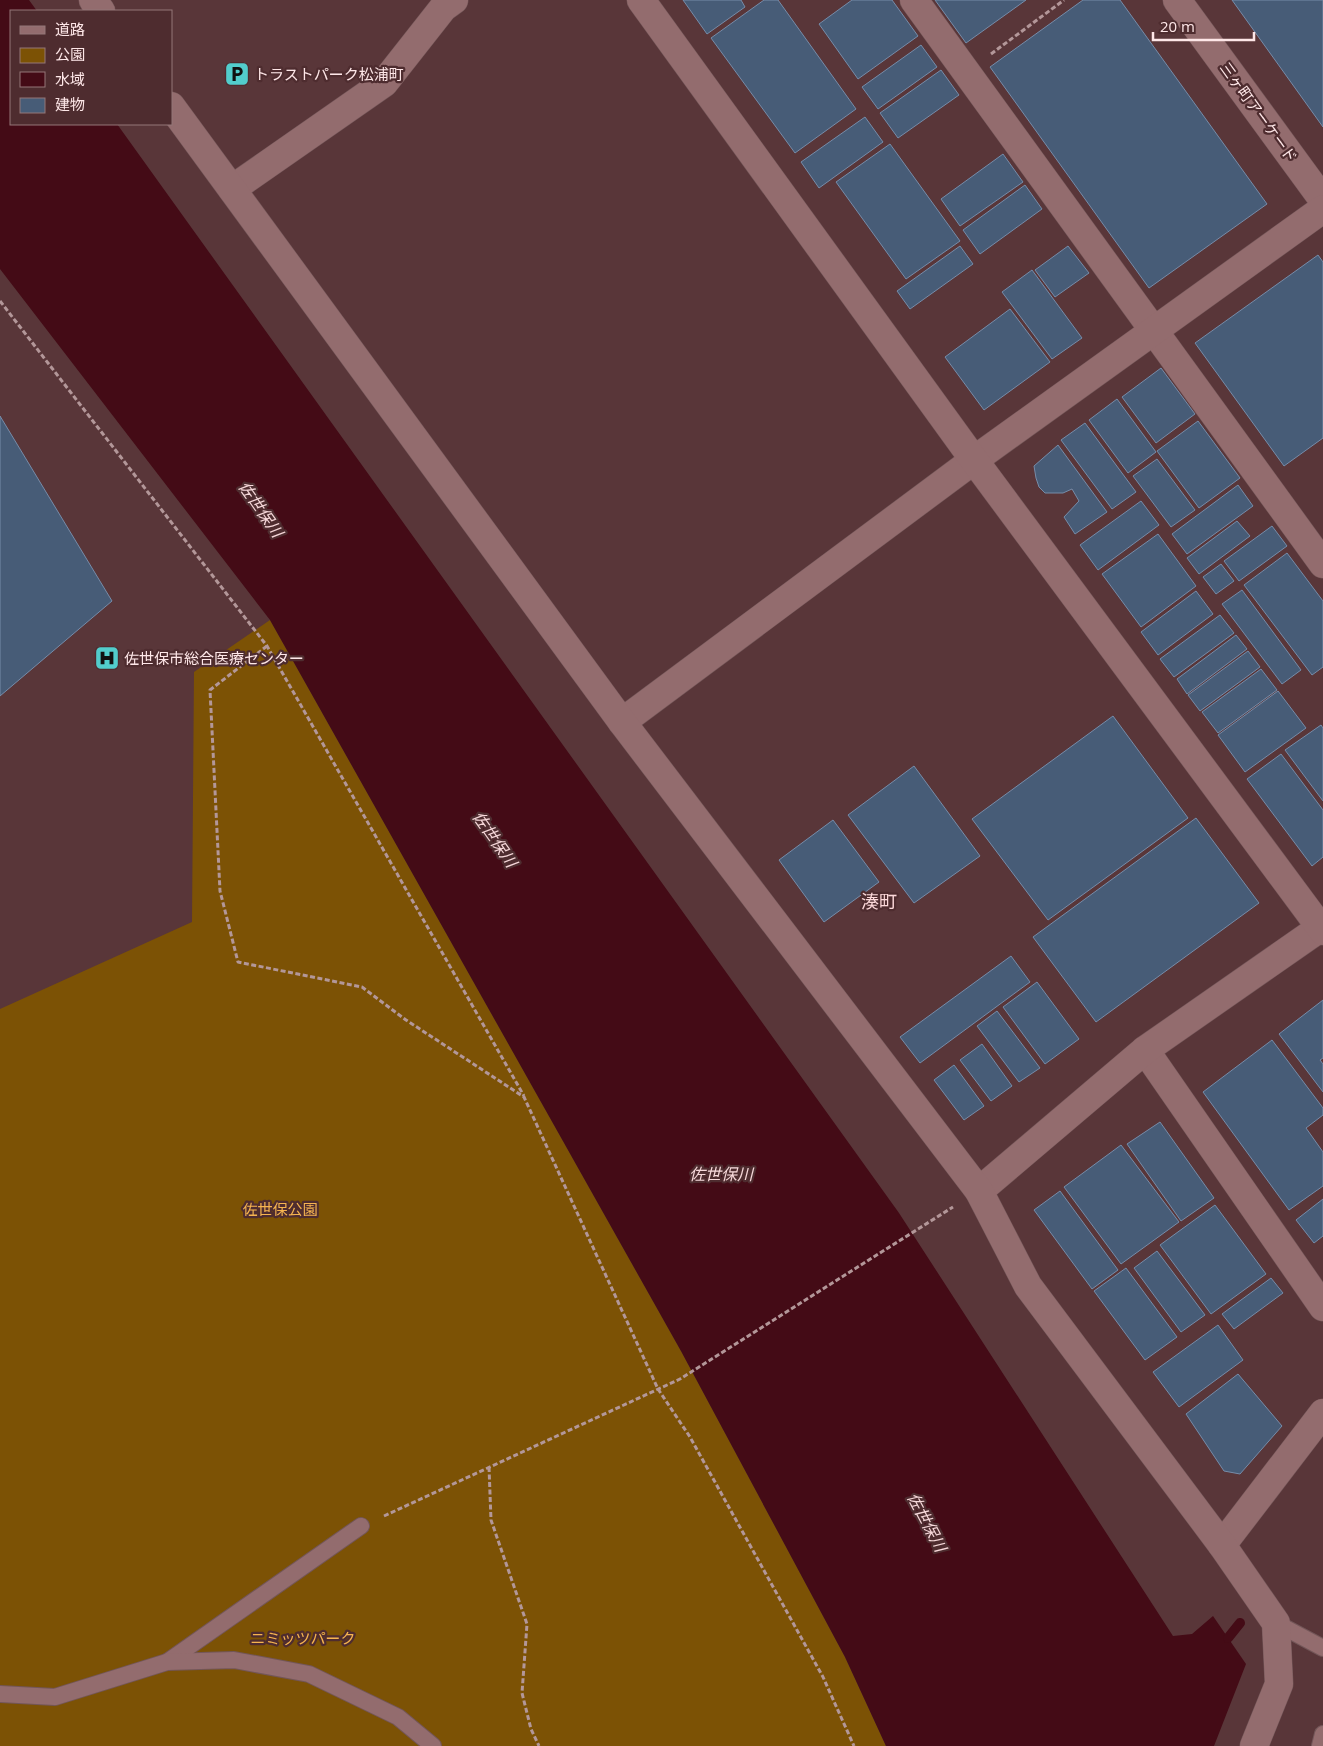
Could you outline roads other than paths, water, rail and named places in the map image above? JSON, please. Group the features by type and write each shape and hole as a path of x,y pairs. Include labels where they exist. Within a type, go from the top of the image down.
{"street":[{"path":"232,189 384,83 444,8 454,0"},
{"path":"641,0 974,460 1322,928 1145,1050 979,1191"},
{"path":"914,0 1323,564"},
{"name":"三ヶ町アーケード","path":"1176,0 1323,200"},
{"path":"172,107 622,722 979,1191 1028,1286 1222,1545 1276,1623 1279,1684 1254,1746"},
{"path":"622,722 974,460 1323,209"},
{"path":"1145,1050 1323,1307"},
{"path":"1222,1545 1323,1412"}],"lane":[{"path":"167,1662 361,1526"},
{"path":"1276,1623 1323,1648"},
{"path":"0,1694 55,1697 167,1662 234,1660 309,1674 398,1717 433,1746"},
{"path":"1320,1746 1323,1734"}],"water":[{"name":"佐世保川","path":"0,0 29,0 36,10 10,10 10,125 118,125 899,1213 1173,1636 1192,1634 1213,1616 1246,1664 1214,1746 886,1746 845,1657 681,1351 270,620 0,269"}],"waterway":[{"path":"1228,1638 1240,1623"}],"place":[{"name":"トラストパーク松浦町","path":"237,74"},
{"name":"佐世保市総合医療センター","path":"107,658"}],"district":[{"name":"湊町","path":"879,901"}],"park label":[{"name":"佐世保公園","path":"280,1209"},
{"name":"ニミッツパーク","path":"303,1638"}]}
